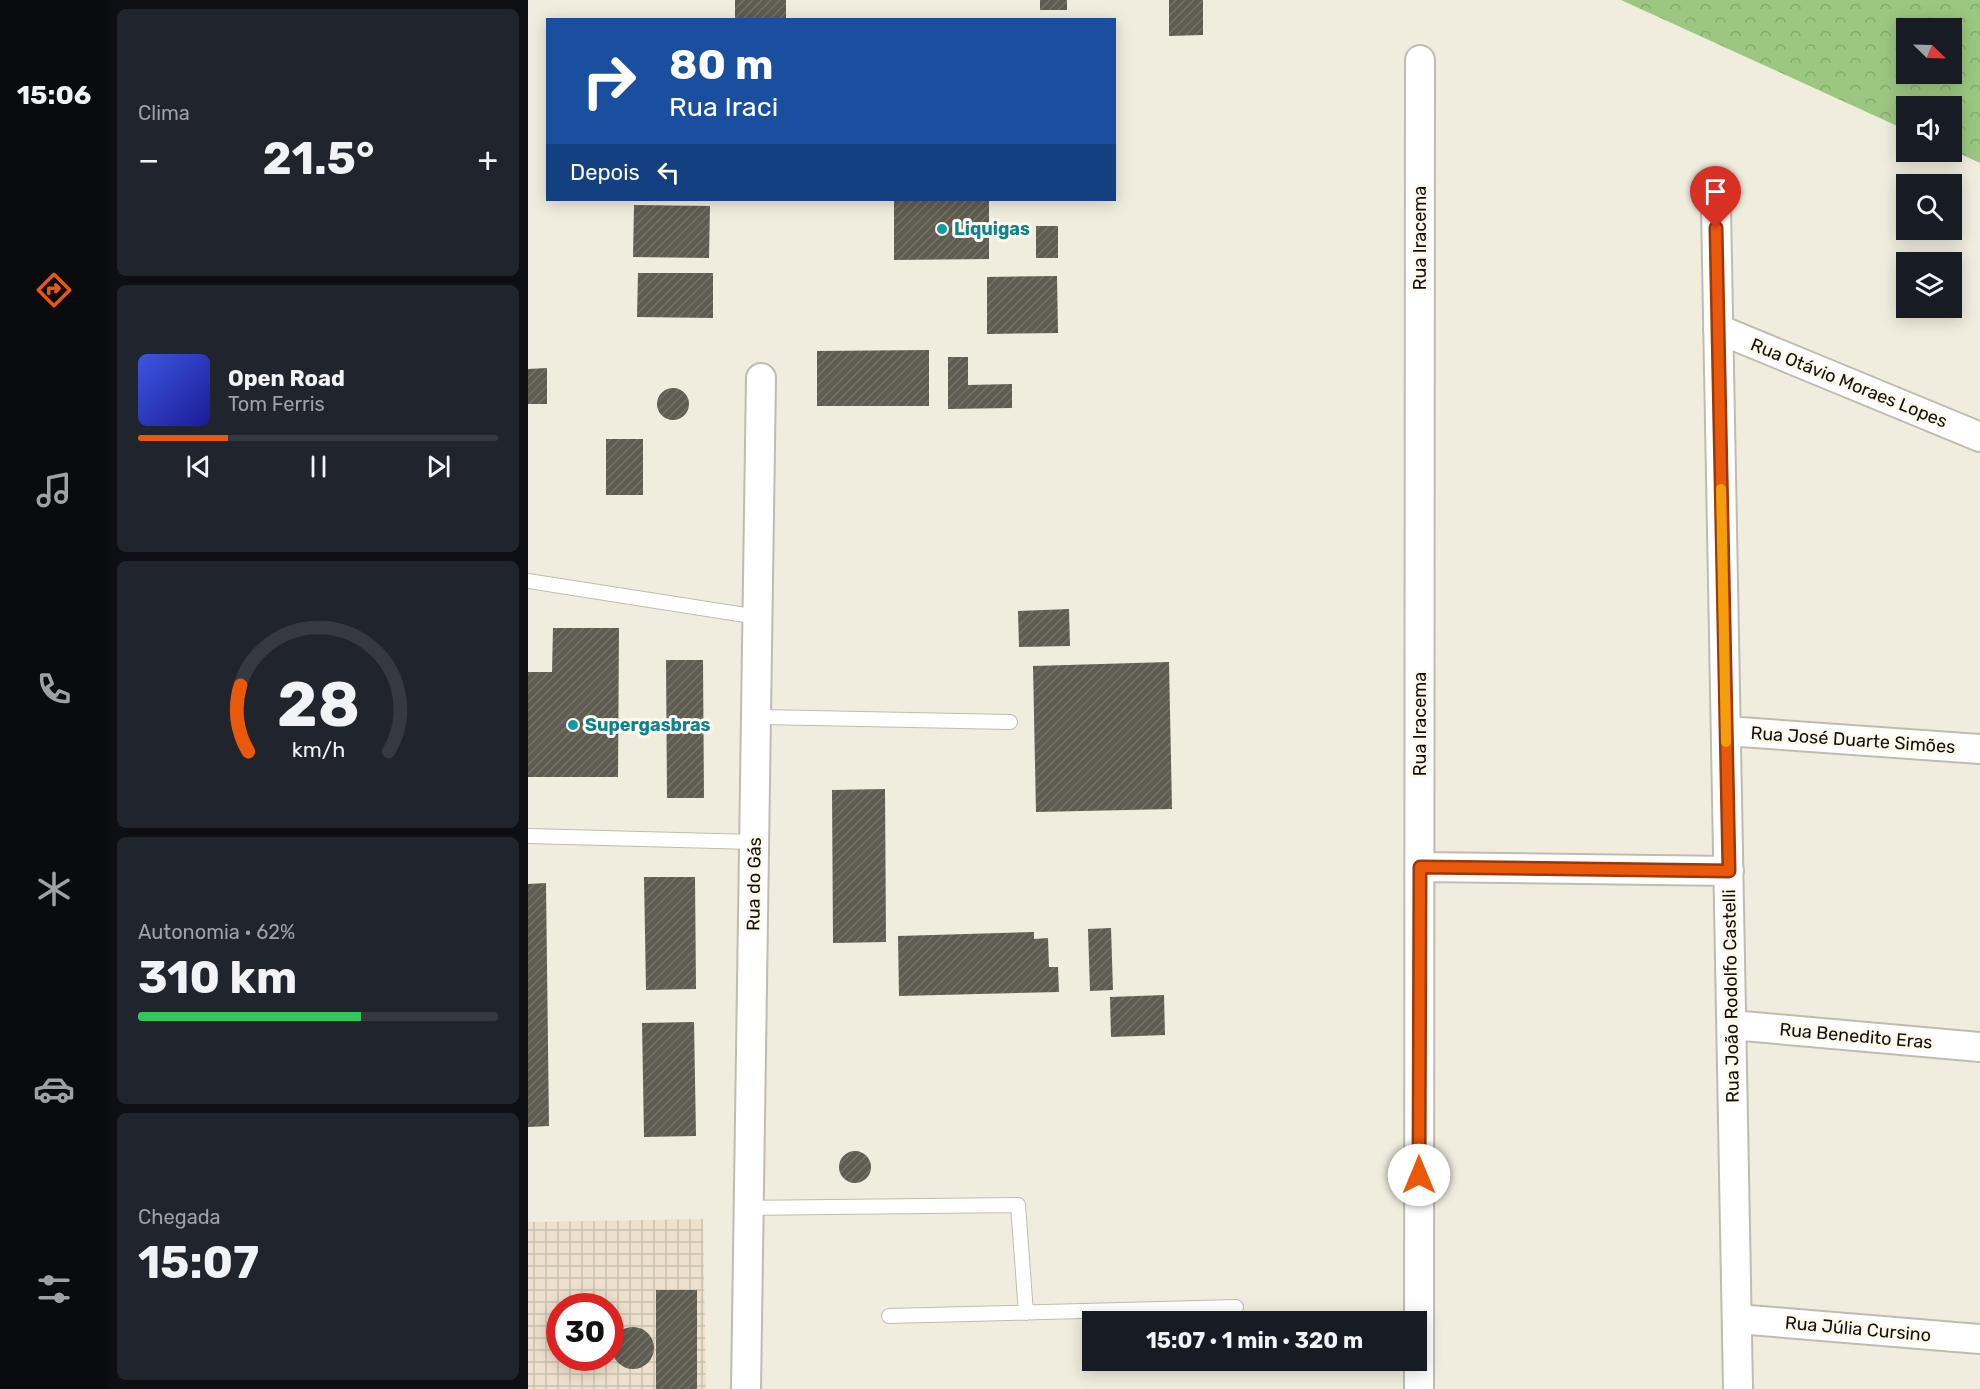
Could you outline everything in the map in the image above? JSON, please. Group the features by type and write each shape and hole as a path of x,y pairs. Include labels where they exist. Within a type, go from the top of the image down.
{"street":[{"name":"Rua Iracema","path":"1419,1389 1420,60"},
{"name":"Rua João Rodolfo Castelli","path":"1716,207 1738,1389"},
{"name":"Rua Otávio Moraes Lopes","path":"1718,329 1980,436"},
{"name":"Rua do Gás","path":"746,1389 761,378"},
{"name":"Rua José Duarte Simões","path":"1726,731 1980,749"},
{"path":"1420,867 1729,871"},
{"name":"Rua Benedito Eras","path":"1732,1025 1980,1047"},
{"name":"Rua Júlia Cursino","path":"1737,1319 1980,1339"}],"lane":[{"path":"528,581 758,617"},
{"path":"756,717 1010,722"},
{"path":"528,836 754,842"},
{"path":"749,1208 1018,1205 1026,1313"},
{"path":"889,1316 1236,1307"}],"shaded area":[{"path":"703,1219 706,1389 528,1389 528,1222"}],"green space":[{"path":"1621,0 1980,0 1980,163 1962,155 1962,96 1896,96 1896,125"}],"building":[{"path":"735,0 786,0 786,18 735,18"},
{"path":"1040,0 1067,0 1067,10 1040,10"},
{"path":"1169,0 1203,0 1203,35 1169,36"},
{"name":"Liquigas","path":"894,201 989,201 989,259 894,260"},
{"path":"634,205 710,206 709,258 633,257"},
{"path":"1036,226 1058,226 1058,258 1036,258"},
{"path":"638,273 713,273 713,318 637,317"},
{"path":"1057,276 1058,333 987,334 987,277"},
{"path":"929,350 929,406 817,406 817,351"},
{"path":"948,357 968,357 968,385 1012,384 1012,408 948,409"},
{"path":"547,368 547,404 528,404 528,369"},
{"path":"673,388 685,392 689,404 685,416 673,420 661,416 657,404 661,392"},
{"path":"606,439 643,439 643,495 606,495"},
{"path":"1069,609 1070,646 1019,647 1018,611"},
{"name":"Supergasbras","path":"553,628 619,628 618,777 528,777 528,672 552,672"},
{"path":"666,660 703,660 704,798 667,798"},
{"path":"1169,662 1172,809 1036,812 1033,666"},
{"path":"885,789 886,942 833,943 832,790"},
{"path":"644,877 695,877 696,989 646,990"},
{"path":"546,883 549,1126 528,1127 528,884"},
{"path":"1111,928 1113,990 1090,991 1088,929"},
{"path":"1034,932 1034,939 1048,938 1049,967 1058,967 1059,992 899,996 898,936"},
{"path":"1164,995 1165,1035 1111,1037 1110,997"},
{"path":"694,1022 696,1136 644,1137 642,1023"},
{"path":"855,1151 867,1155 871,1167 867,1179 855,1183 843,1179 839,1167 843,1155"},
{"path":"656,1290 697,1290 697,1389 656,1389"},
{"path":"633,1327 641,1329 648,1333 654,1348 648,1363 633,1369 624,1366 624,1330"}],"slow traffic":[{"path":"1721,489 1726,742"}],"place":[{"name":"Liquigas","path":"942,229"},
{"name":"Supergasbras","path":"573,725"}],"route":[{"path":"1419,1175 1420,867 1729,871 1716,228"}]}
